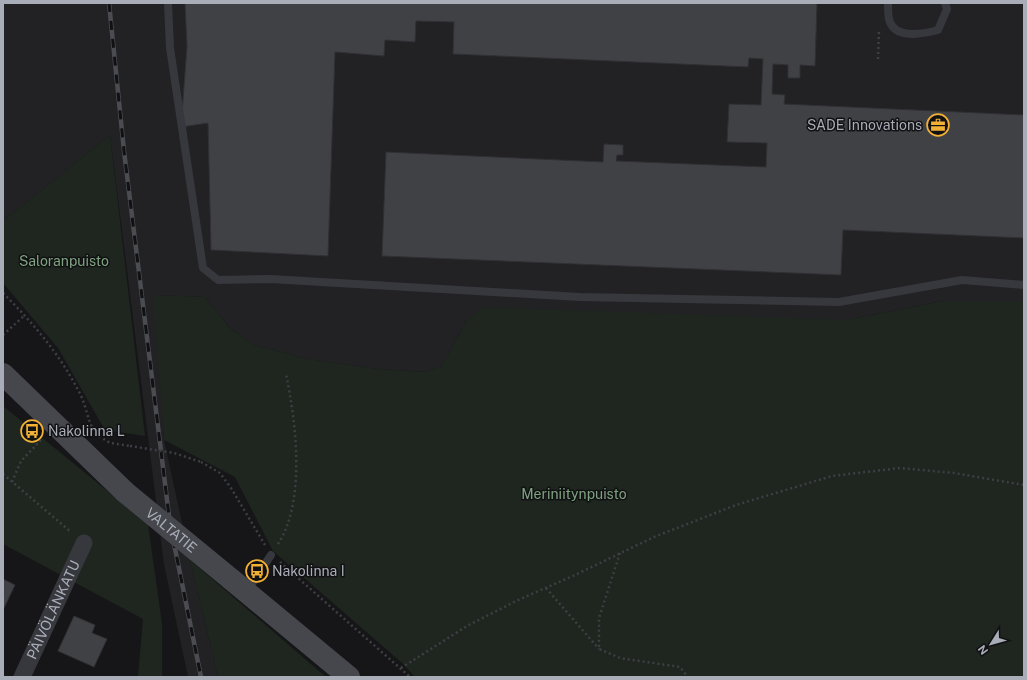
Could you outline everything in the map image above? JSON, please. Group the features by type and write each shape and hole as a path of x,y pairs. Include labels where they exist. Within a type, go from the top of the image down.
{"main road":[{"name":"VALTATIE","path":"3,374 125,492 349,677"}],"street":[{"name":"PÄIVÖLÄNKATU","path":"22,677 84,543"}],"lane":[{"path":"168,3 170,48 203,268 218,280 270,279 579,297 839,302 962,280 1024,285"},
{"path":"888,3 889,20 898,31 918,35 938,30 947,10 945,3"},
{"path":"240,586 271,555"}],"path":[{"path":"3,293 44,337 78,390 94,432 110,443 174,453 201,462 220,474 228,483 271,555 410,677"},
{"path":"3,335 25,315"},
{"path":"271,555 281,540 288,521 296,472 294,423 286,374"},
{"path":"12,482 21,461 40,442 32,431"},
{"path":"401,668 467,626 516,601 654,537 736,505 832,476 900,468 954,473 1024,485"},
{"path":"3,474 84,543"},
{"path":"599,649 599,618 620,553"},
{"path":"546,588 599,649 620,658 680,667 688,677"}],"shaded area":[{"path":"3,3 1024,3 1024,301 943,301 845,320 467,320 441,367 424,372 378,369 308,359 254,345 231,329 205,297 154,295 164,440 190,560 218,677 188,677 164,564 110,135 3,221"}],"green space":[{"name":"Saloranpuisto","path":"110,135 145,436 105,430 58,348 3,283 3,221"},
{"name":"Meriniitynpuisto","path":"153,295 205,297 231,329 254,345 308,359 378,369 424,372 441,367 467,320 483,307 845,320 943,301 1024,301 1024,677 415,677 401,662 273,551 235,477 164,440"},
{"path":"3,406 148,524 162,624 162,677 138,677 143,619 3,544"},
{"path":"190,560 326,677 218,677"}],"building":[{"path":"185,3 817,3 815,66 800,65 800,78 788,78 788,65 773,64 772,94 785,95 784,104 1024,115 1024,238 843,230 841,275 382,256 386,152 603,162 604,144 623,145 623,155 617,155 616,161 766,167 767,143 727,142 729,104 761,105 763,59 749,58 748,67 453,54 454,22 416,21 415,42 385,40 384,56 335,52 328,256 211,250 208,123 181,127 187,46"},
{"path":"3,579 15,585 3,610"},
{"path":"74,616 95,625 92,633 107,639 94,667 58,651"}],"railway":[{"path":"109,3 124,151 170,524 201,677"}],"place":[{"name":"SADE Innovations","path":"938,125"},
{"name":"Nakolinna L","path":"32,431"},
{"name":"Nakolinna I","path":"257,571"}]}
